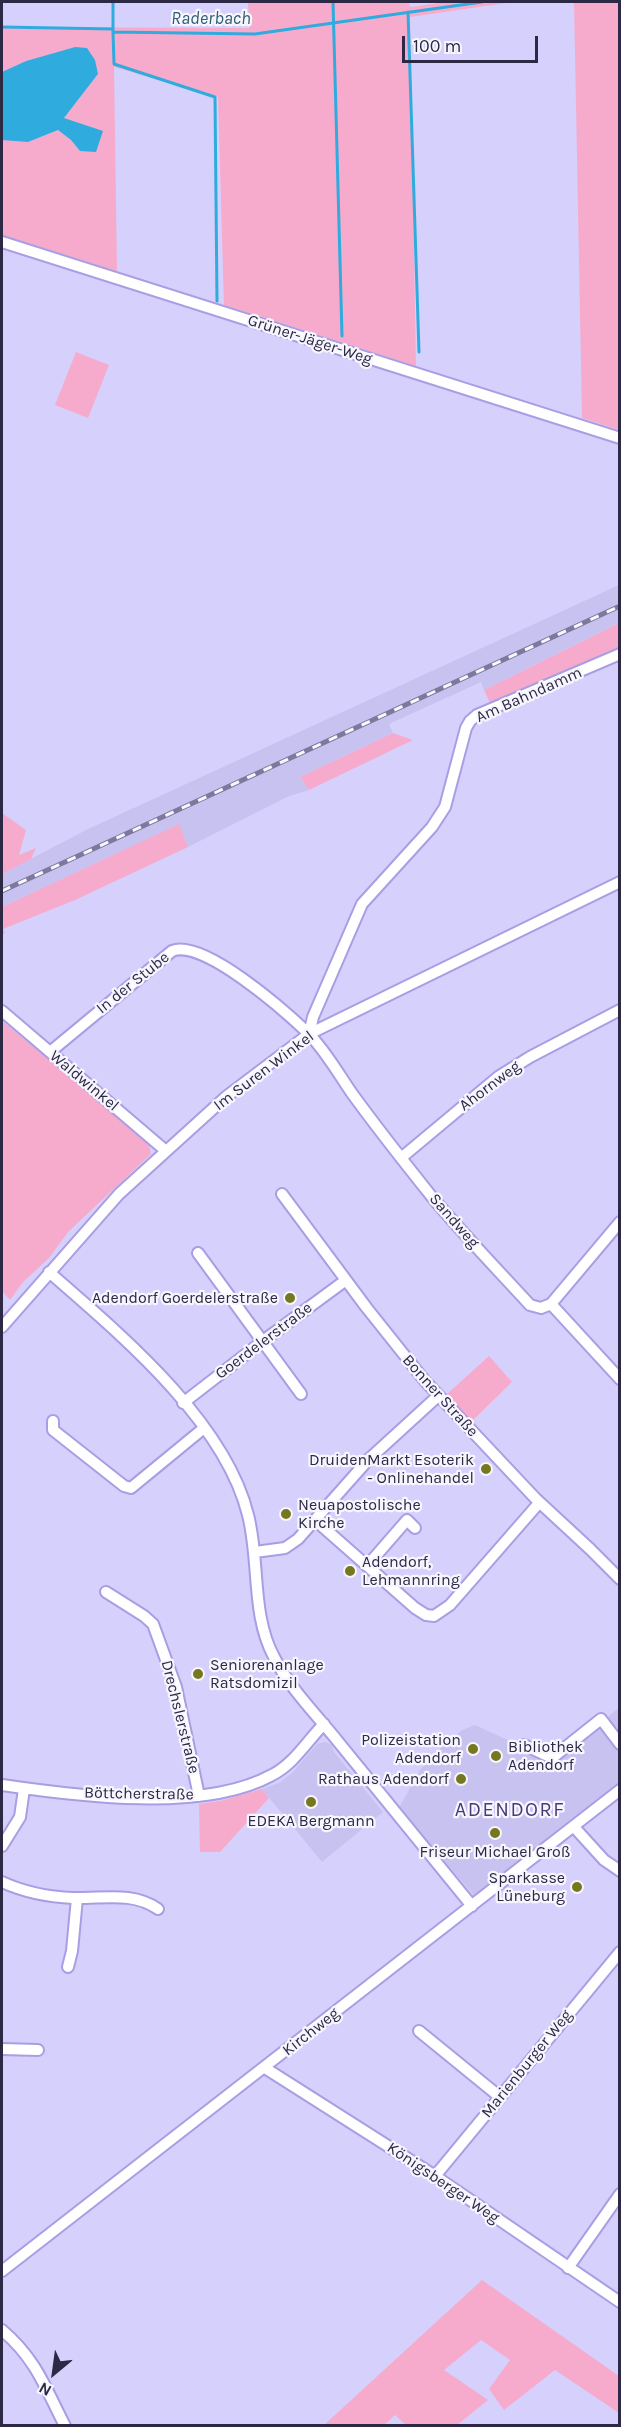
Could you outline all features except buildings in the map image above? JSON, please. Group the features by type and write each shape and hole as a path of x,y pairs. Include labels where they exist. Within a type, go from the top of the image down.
{"street":[{"name":"Grüner-Jäger-Weg","path":"2,242 620,438"},
{"name":"Am Bahndamm","path":"309,1034 313,1017 362,904 432,827 445,807 464,735 470,721 620,654"},
{"name":"Im Suren Winkel","path":"2,1327 106,1206 228,1096 309,1034 620,882"},
{"name":"In der Stube","path":"50,1052 172,951 183,948 233,971 309,1034"},
{"name":"Ahornweg","path":"401,1158 498,1077 530,1057 620,1010"},
{"name":"Waldwinkel","path":"2,1011 166,1151"},
{"name":"Sandweg","path":"309,1034 401,1158 456,1225 530,1305 541,1308 550,1304"},
{"name":"Bonner Straße","path":"282,1194 405,1357 438,1396 539,1503 620,1579"},
{"path":"620,1222 550,1304 620,1379"},
{"path":"198,1253 301,1394"},
{"path":"49,1272 117,1333 204,1428 236,1478 249,1517 255,1552 262,1627 269,1648 280,1668 472,1906"},
{"name":"Goerdelerstraße","path":"183,1403 262,1341 346,1280"},
{"path":"255,1552 279,1550 291,1545 368,1460 438,1396"},
{"path":"54,1421 53,1430 121,1484 131,1488 204,1428"},
{"path":"315,1520 421,1612 434,1616 450,1605 539,1503"},
{"path":"367,1566 407,1520 415,1528"},
{"name":"Drechslerstraße","path":"106,1592 153,1624 176,1687 199,1796"},
{"path":"524,1745 552,1758 601,1719 620,1744"},
{"name":"Böttcherstraße","path":"2,1785 131,1797 199,1796 244,1786 272,1775 291,1762 324,1724"},
{"path":"2,1846 20,1817 24,1788"},
{"name":"Kirchweg","path":"2,2271 620,1790"},
{"path":"574,1827 604,1860 620,1870"},
{"path":"2,1882 44,1895 76,1898 105,1896 146,1900 158,1910"},
{"path":"68,1967 72,1951 76,1898"},
{"name":"Marienburger Weg","path":"435,2176 620,1952"},
{"path":"419,2031 500,2097"},
{"path":"2,2049 38,2050"},
{"name":"Königsberger Weg","path":"265,2068 435,2176 620,2302"},
{"path":"568,2268 620,2194"},
{"path":"2,2330 21,2346 30,2358 65,2426"}],"shaded area":[{"path":"248,2 409,2 410,7 447,2 513,2 410,17 416,366 224,305 218,97 114,67 117,271 2,235 2,138 28,142 58,130 80,151 64,118 98,74 75,47 26,61 2,72 2,27 249,28"},
{"path":"574,2 619,2 619,430 582,418"},
{"path":"76,352 109,365 88,418 55,405"},
{"path":"619,585 619,623 484,690 481,682 389,724 393,733 300,777 309,790 287,797 188,847 178,825 2,907 2,874 86,830"},
{"path":"619,623 619,650 491,705 484,690"},
{"path":"393,733 413,740 309,790 300,777"},
{"path":"2,813 26,830 19,855 36,848 31,859 2,874"},
{"path":"179,824 188,847 75,900 3,929 5,933 2,934 2,907"},
{"path":"2,1021 149,1143 151,1154 68,1232 49,1258 23,1282 10,1300 2,1291"},
{"path":"489,1356 512,1382 471,1422 446,1395"},
{"path":"619,1708 619,1788 477,1899 399,1808 420,1770 437,1751 462,1730 475,1725 553,1761"},
{"path":"325,1742 332,1745 334,1752 383,1812 322,1862 262,1789 279,1783 293,1772 317,1744"},
{"path":"262,1789 269,1798 220,1852 200,1852 199,1804 220,1801"},
{"path":"482,2280 619,2376 619,2413 555,2370 504,2410 489,2389 510,2360 481,2340 444,2370 488,2400 457,2425 406,2425 395,2415 384,2425 324,2425"}],"water":[{"path":"75,47 87,48 95,60 98,74 64,118 103,131 96,152 80,151 58,130 28,142 2,140 2,72 26,61"}],"waterway":[{"name":"Raderbach","path":"113,2 113,32 255,34 482,2"},
{"path":"333,2 342,336"},
{"path":"408,12 419,352"},
{"path":"2,27 113,29"},
{"path":"113,32 114,64 215,97 217,301"}],"railway":[{"path":"2,891 620,606"}],"place":[{"name":"Adendorf Goerdelerstraße","path":"290,1298"},
{"name":"DruidenMarkt Esoterik - Onlinehandel","path":"486,1469"},
{"name":"Neuapostolische Kirche","path":"286,1514"},
{"name":"Adendorf, Lehmannring","path":"350,1571"},
{"name":"Seniorenanlage Ratsdomizil","path":"198,1674"},
{"name":"Polizeistation Adendorf","path":"473,1749"},
{"name":"Bibliothek Adendorf","path":"496,1756"},
{"name":"Rathaus Adendorf","path":"461,1779"},
{"name":"EDEKA Bergmann","path":"311,1802"},
{"name":"Friseur Michael Groß","path":"495,1833"},
{"name":"Sparkasse Lüneburg","path":"577,1887"}],"district":[{"name":"ADENDORF","path":"510,1810"}]}
